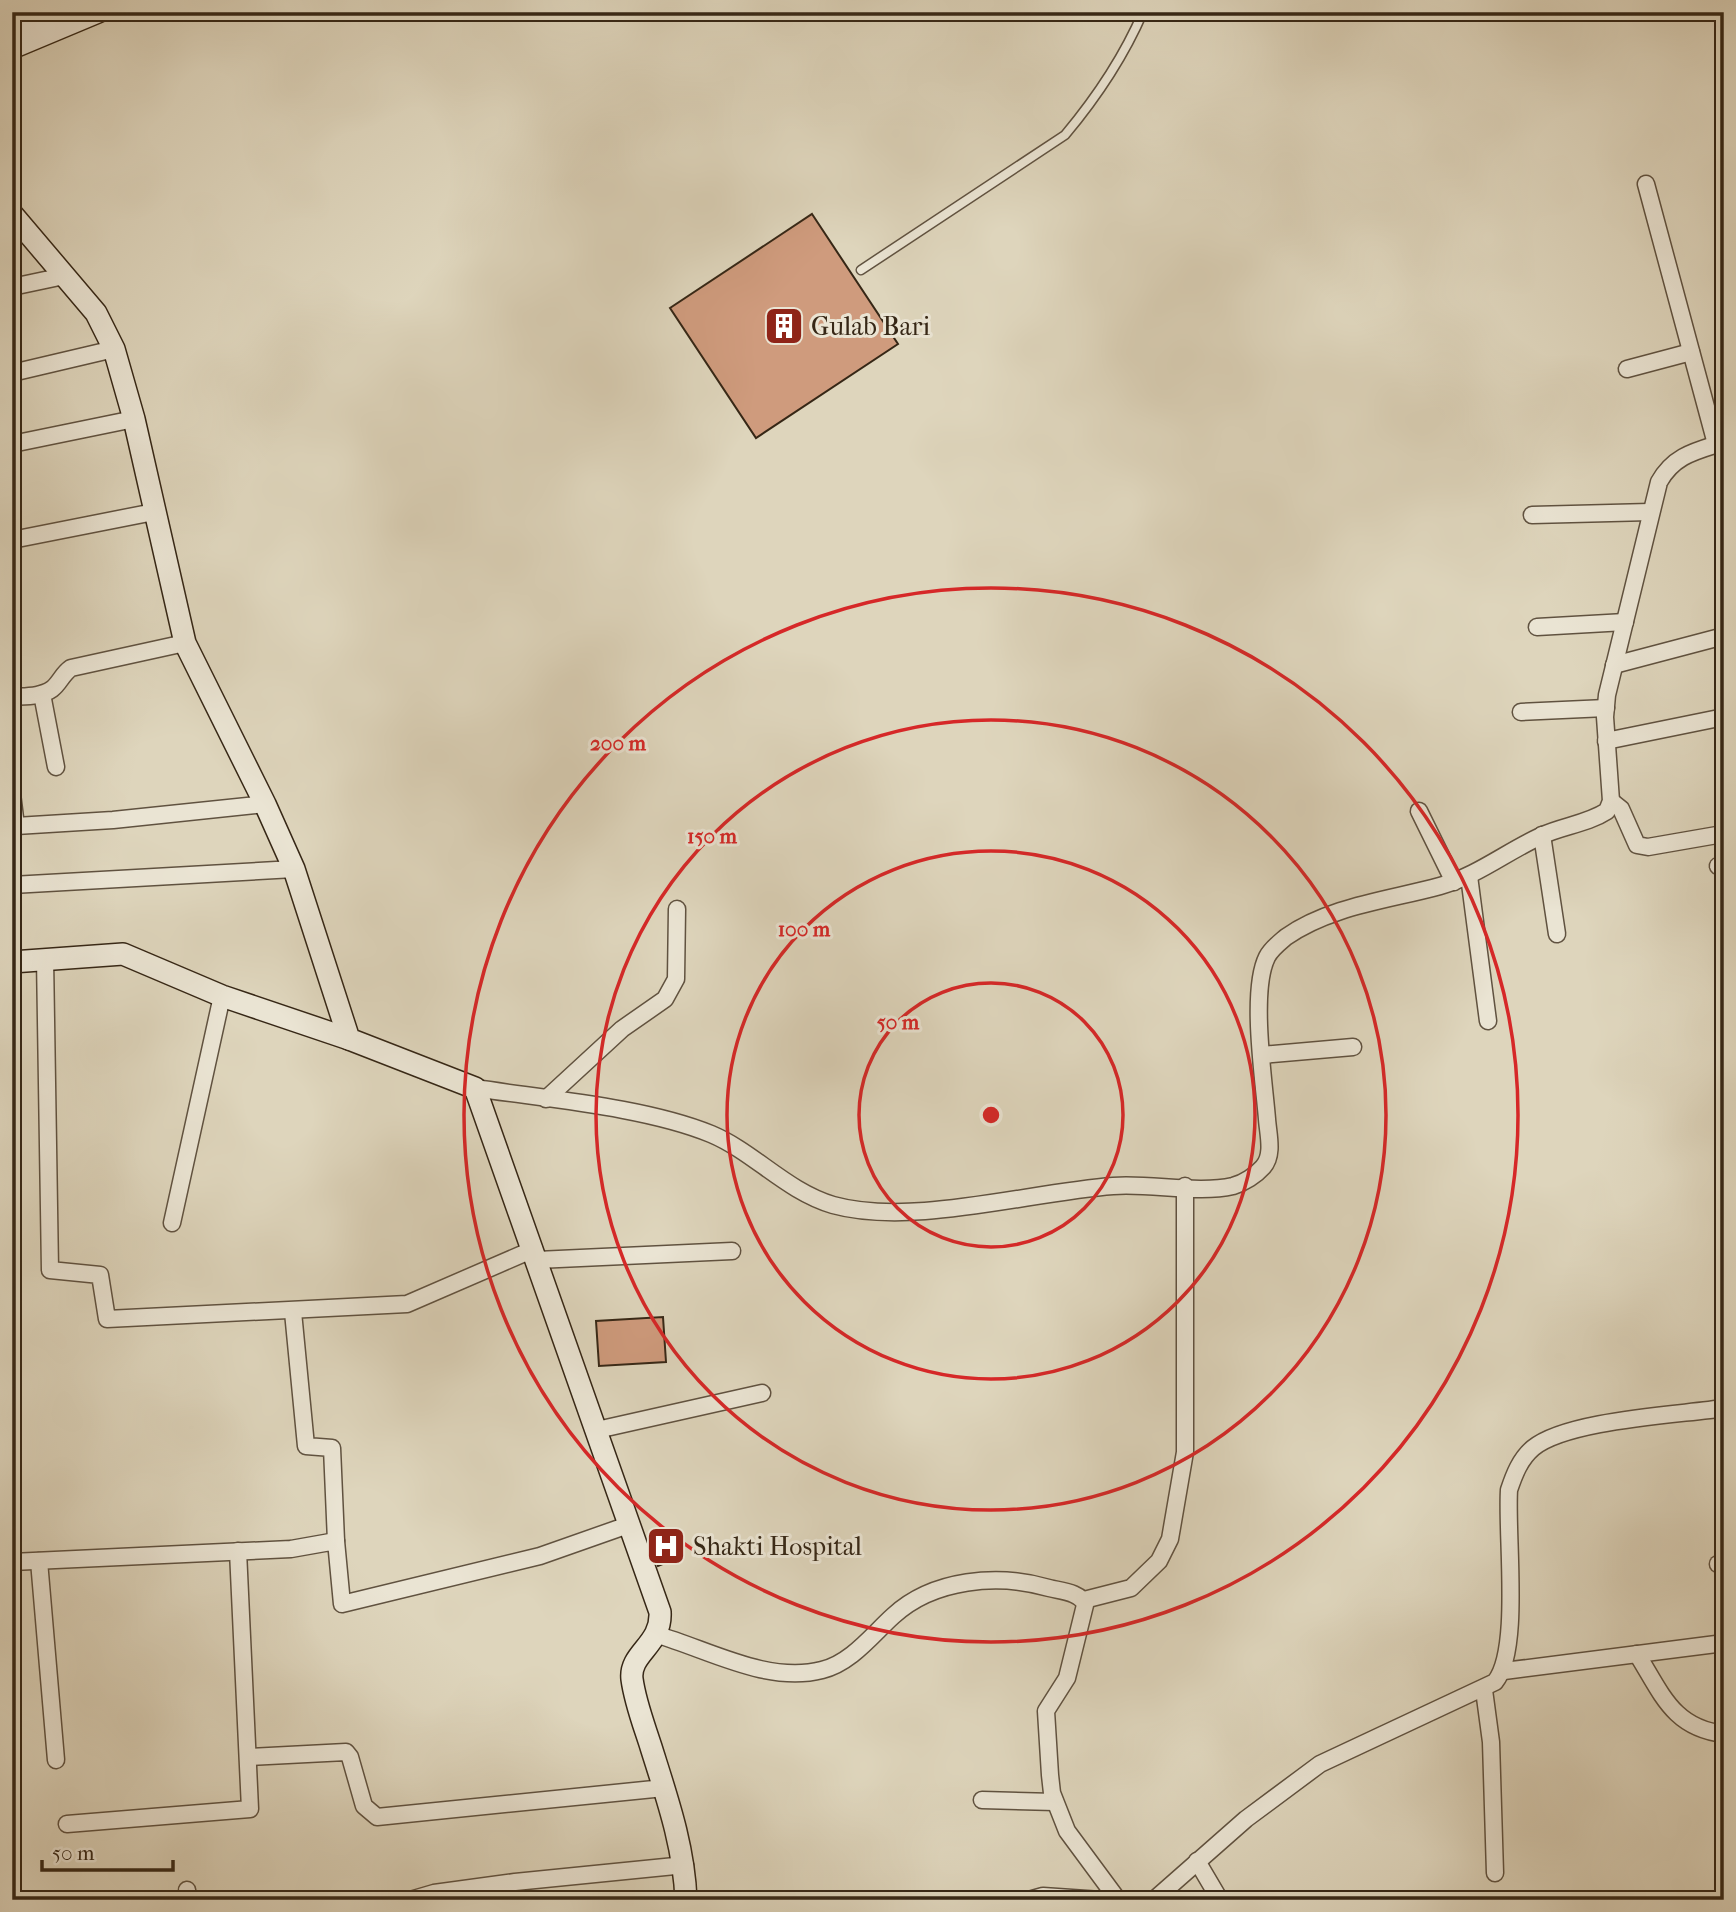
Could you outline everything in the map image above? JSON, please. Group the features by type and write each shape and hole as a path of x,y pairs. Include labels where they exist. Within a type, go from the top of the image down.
{"street":[{"path":"12,29 52,12"},
{"path":"12,48 98,12"},
{"path":"12,962 123,954 222,996 349,1039 475,1088 639,1115 711,1134 815,1198 869,1212 916,1211 1109,1186 1234,1185 1264,1166 1269,1146 1262,1055 1263,969 1273,948 1289,936 1343,911 1461,879 1542,835 1607,811 1611,801 1606,708 1658,482 1667,466 1680,457 1720,443 1691,352 1646,184"},
{"path":"12,214 96,313 114,349 134,419 185,643 265,804 294,869 349,1039"},
{"path":"12,287 64,276"},
{"path":"12,373 114,349"},
{"path":"1627,369 1691,352"},
{"path":"12,444 134,419"},
{"path":"12,540 154,512"},
{"path":"1532,515 1650,512"},
{"path":"1537,628 1625,622"},
{"path":"1614,665 1724,636"},
{"path":"12,697 42,694 52,689 63,673 71,668 185,643"},
{"path":"42,694 57,767"},
{"path":"1521,712 1606,708"},
{"path":"1606,741 1724,718"},
{"path":"12,794 16,826 113,820 265,804"},
{"path":"1611,801 1621,809 1637,845 1648,847 1717,835"},
{"path":"1419,811 1461,879 1488,1021"},
{"path":"1542,835 1557,934"},
{"path":"12,885 294,869"},
{"path":"545,1099 605,1044 665,999 676,979 677,909"},
{"path":"45,958 50,1270 100,1275 107,1319 293,1312 407,1304 536,1254 732,1251"},
{"path":"172,1223 222,996"},
{"path":"1262,1055 1353,1047"},
{"path":"475,1088 536,1254 660,1612 658,1635 634,1663 632,1676 640,1715 685,1865 686,1900"},
{"path":"658,1635 777,1673 799,1673 833,1666 859,1649 909,1605 937,1590 960,1584 1031,1582 1083,1600 1131,1588 1159,1561 1170,1539 1185,1451 1185,1186"},
{"path":"293,1312 306,1446 332,1448 342,1604 540,1556 631,1524"},
{"path":"597,1430 762,1393"},
{"path":"1154,1900 1197,1861 1320,1764 1406,1722 1484,1690 1504,1671 1509,1645 1509,1490 1516,1469 1531,1449 1549,1438 1573,1429 1724,1408"},
{"path":"12,1562 291,1549 336,1541"},
{"path":"67,1824 250,1809 250,1757 238,1552"},
{"path":"40,1561 56,1760"},
{"path":"1083,1600 1085,1605 1067,1678 1049,1704 1045,1719 1049,1774 1055,1802 1067,1831 1118,1900"},
{"path":"1504,1671 1724,1643"},
{"path":"1637,1654 1685,1723 1708,1732 1724,1734"},
{"path":"1484,1690 1492,1751 1495,1873"},
{"path":"250,1757 346,1752 350,1757 364,1806 377,1817 664,1788"},
{"path":"982,1800 1055,1802"},
{"path":"1197,1861 1220,1900"},
{"path":"410,1900 434,1893 488,1886 685,1865"},
{"path":"1029,1900 1043,1896 1101,1900"}],"lane":[{"path":"861,270 1065,135 1083,114 1131,40 1143,12"}],"building":[{"name":"Gulab Bari","path":"812,214 898,344 756,438 670,308"},
{"path":"663,1317 666,1362 599,1366 596,1321"},
{"path":"672,1529 683,1556 658,1566 648,1539"}],"place":[{"name":"Gulab Bari","path":"784,326"},
{"name":"Shakti Hospital","path":"666,1546"}]}
